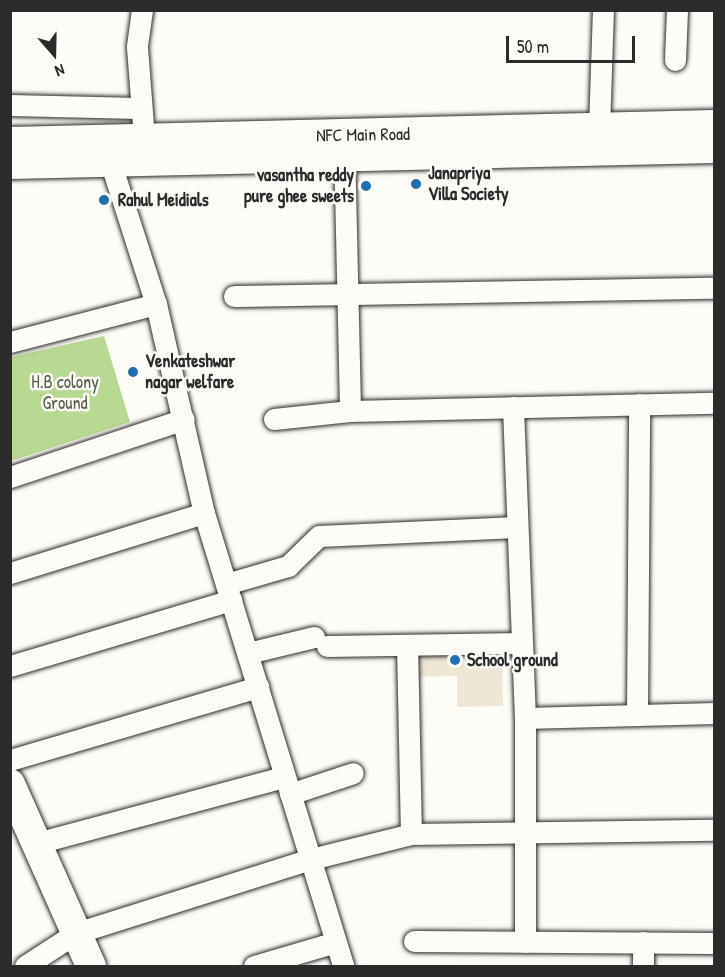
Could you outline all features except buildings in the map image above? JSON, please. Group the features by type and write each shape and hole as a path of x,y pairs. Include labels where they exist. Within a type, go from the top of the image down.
{"main road":[{"name":"NFC Main Road","path":"10,164 110,161 599,129 714,125"},
{"name":"NFC Main Road","path":"10,142 144,139 344,146 714,148"},
{"path":"10,784 91,966"}],"street":[{"path":"142,10 137,47 139,108 144,139"},
{"path":"599,129 603,10"},
{"path":"675,60 677,10"},
{"path":"10,105 139,108"},
{"path":"344,146 350,294 350,411"},
{"path":"110,161 156,304 204,513 343,966"},
{"path":"234,296 714,288"},
{"path":"10,342 156,304"},
{"path":"274,419 350,411 714,403"},
{"path":"637,715 639,404"},
{"path":"513,407 525,718 525,942"},
{"path":"10,477 184,419"},
{"path":"10,573 204,513"},
{"path":"10,666 228,592 288,566 319,536 517,527"},
{"path":"248,653 321,641 407,645 522,644"},
{"path":"407,645 411,834"},
{"path":"10,759 258,687"},
{"path":"525,718 714,713"},
{"path":"37,843 287,785 353,773"},
{"path":"25,966 76,933 311,859 411,834 714,830"},
{"path":"414,941 714,943"},
{"path":"254,966 336,942"},
{"path":"643,942 643,966"}],"shaded area":[{"name":"School ground","path":"502,643 503,706 457,707 457,676 408,677 407,645"}],"green space":[{"name":"H.B colony Ground","path":"104,336 130,422 11,461 11,357"}],"place":[{"name":"Janapriya Villa Society","path":"416,184"},
{"name":"vasantha reddy pure ghee sweets","path":"366,186"},
{"name":"Rahul Meidials","path":"104,200"},
{"name":"Venkateshwar nagar welfare","path":"133,372"},
{"name":"School ground","path":"455,660"}]}
